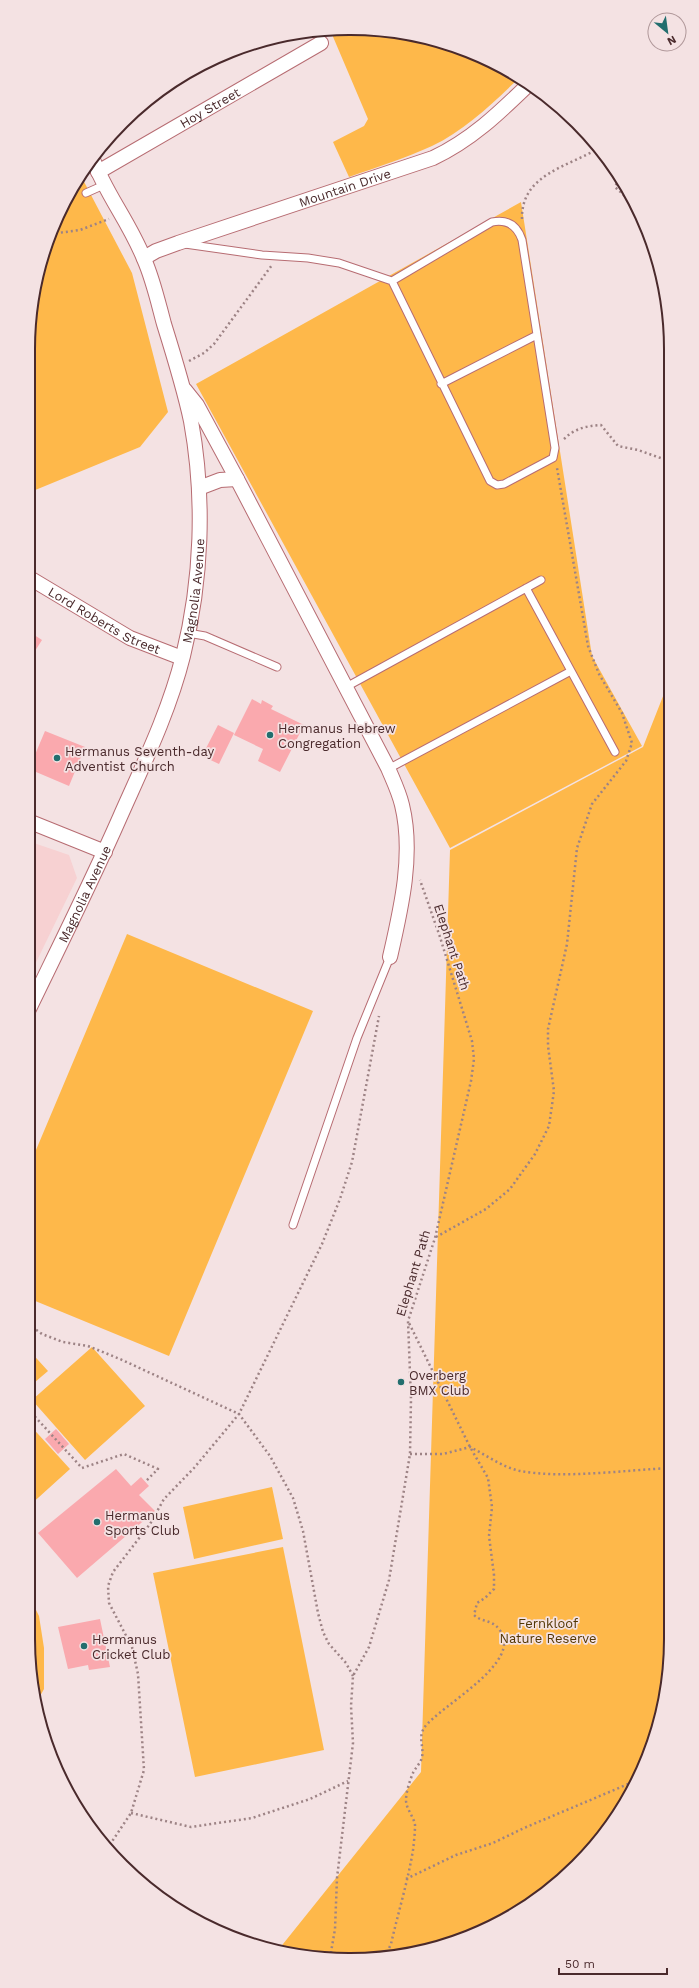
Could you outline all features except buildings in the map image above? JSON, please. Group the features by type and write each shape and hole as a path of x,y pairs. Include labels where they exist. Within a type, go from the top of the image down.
{"street":[{"name":"Hoy Street","path":"98,172 322,43"},
{"name":"Mountain Drive","path":"144,258 156,251 178,243 433,158 458,146 479,131 524,88"},
{"name":"Magnolia Avenue","path":"35,997 105,852 143,767 171,695 188,633 198,555 199,488 195,447 177,364 144,258 104,185 95,165"},
{"path":"183,388 197,405 237,479 388,769 402,805 407,844 402,902 390,957"},
{"path":"199,488 220,480 237,479"},
{"name":"Lord Roberts Street","path":"35,581 130,638 182,658"},
{"path":"35,824 105,852"}],"lane":[{"path":"86,193 104,185"},
{"path":"178,243 339,263 392,281 487,478 493,484 500,485 507,483 550,460 555,451 520,234 505,221 492,222 392,281"},
{"path":"441,384 537,335"},
{"path":"346,687 541,580"},
{"path":"526,588 615,752"},
{"path":"188,633 205,636 277,667"},
{"path":"388,769 571,671"},
{"path":"293,1225 357,1038 390,957"}],"path":[{"path":"522,240 522,216 527,196 531,189 547,173 593,150"},
{"path":"617,184 615,187 624,195"},
{"path":"57,233 80,230 121,215"},
{"path":"177,364 190,360 204,353 214,344 278,256"},
{"path":"435,1238 486,1209 510,1188 535,1154 548,1126 554,1091 548,1046 548,1030 567,944 577,848 592,804 626,761 632,743 622,713 599,674 588,646 555,451 571,433 587,426 601,425 618,446 638,450 664,459"},
{"name":"Elephant Path","path":"353,1676 369,1647 389,1580 410,1454 411,1399 408,1321 435,1238 471,1081 474,1059 472,1041 440,937 417,873"},
{"path":"111,1843 131,1813 144,1770 138,1674 132,1647 109,1603 108,1586 113,1572 150,1524 164,1499 194,1468 239,1414 322,1244 342,1193 352,1162 380,1010"},
{"path":"388,1950 391,1944 413,1849 415,1824 406,1800 413,1774 422,1757 420,1740 424,1728 483,1679 498,1661 503,1646 504,1637 499,1629 491,1622 481,1620 474,1614 477,1603 485,1598 494,1589 494,1575 489,1536 492,1507 488,1478 470,1447 408,1321"},
{"path":"35,1329 42,1334 62,1342 88,1346 120,1359 239,1414 270,1456 293,1498 303,1531 318,1613 323,1632 329,1644 346,1663 353,1676 351,1706 353,1743 337,1878 335,1929 331,1952"},
{"path":"35,1417 82,1468 124,1454 158,1469 145,1482"},
{"path":"410,1454 442,1454 470,1447 498,1463 519,1471 561,1474 664,1468"},
{"path":"131,1813 191,1826 252,1818 310,1799 349,1780"},
{"path":"406,1879 456,1855 493,1843 524,1828 629,1784"}],"shaded area":[{"path":"35,843 69,855 77,878 35,965"}],"green space":[{"path":"350,35 391,38 431,46 489,67 515,82 478,115 444,140 412,154 349,177 333,142 364,126 368,119 333,36"},
{"path":"84,181 132,273 168,412 140,447 35,490 35,350 41,288 59,229 67,210"},
{"path":"521,202 592,656 642,746 450,848 196,384"},
{"name":"Fernkloof Nature Reserve","path":"664,694 664,1638 658,1700 647,1740 632,1778 622,1796 599,1830 586,1846 557,1875 541,1888 507,1911 470,1929 411,1947 350,1953 308,1950 282,1945 421,1772 450,850 643,747"},
{"path":"127,934 313,1011 169,1356 35,1301 35,1152"},
{"path":"92,1347 145,1406 85,1460 35,1403 35,1397"},
{"path":"35,1357 48,1371 35,1382"},
{"path":"35,1431 70,1469 35,1501"},
{"path":"272,1487 283,1539 194,1559 183,1507"},
{"path":"283,1547 324,1750 195,1777 153,1573"},
{"path":"35,1608 39,1616 44,1648 44,1689 40,1696 36,1659"}],"place":[{"name":"Hermanus Hebrew Congregation","path":"270,735"},
{"name":"Hermanus Seventh-day Adventist Church","path":"57,758"},
{"name":"Overberg BMX Club","path":"401,1382"},
{"name":"Hermanus Sports Club","path":"97,1522"},
{"name":"Hermanus Cricket Club","path":"84,1646"}]}
